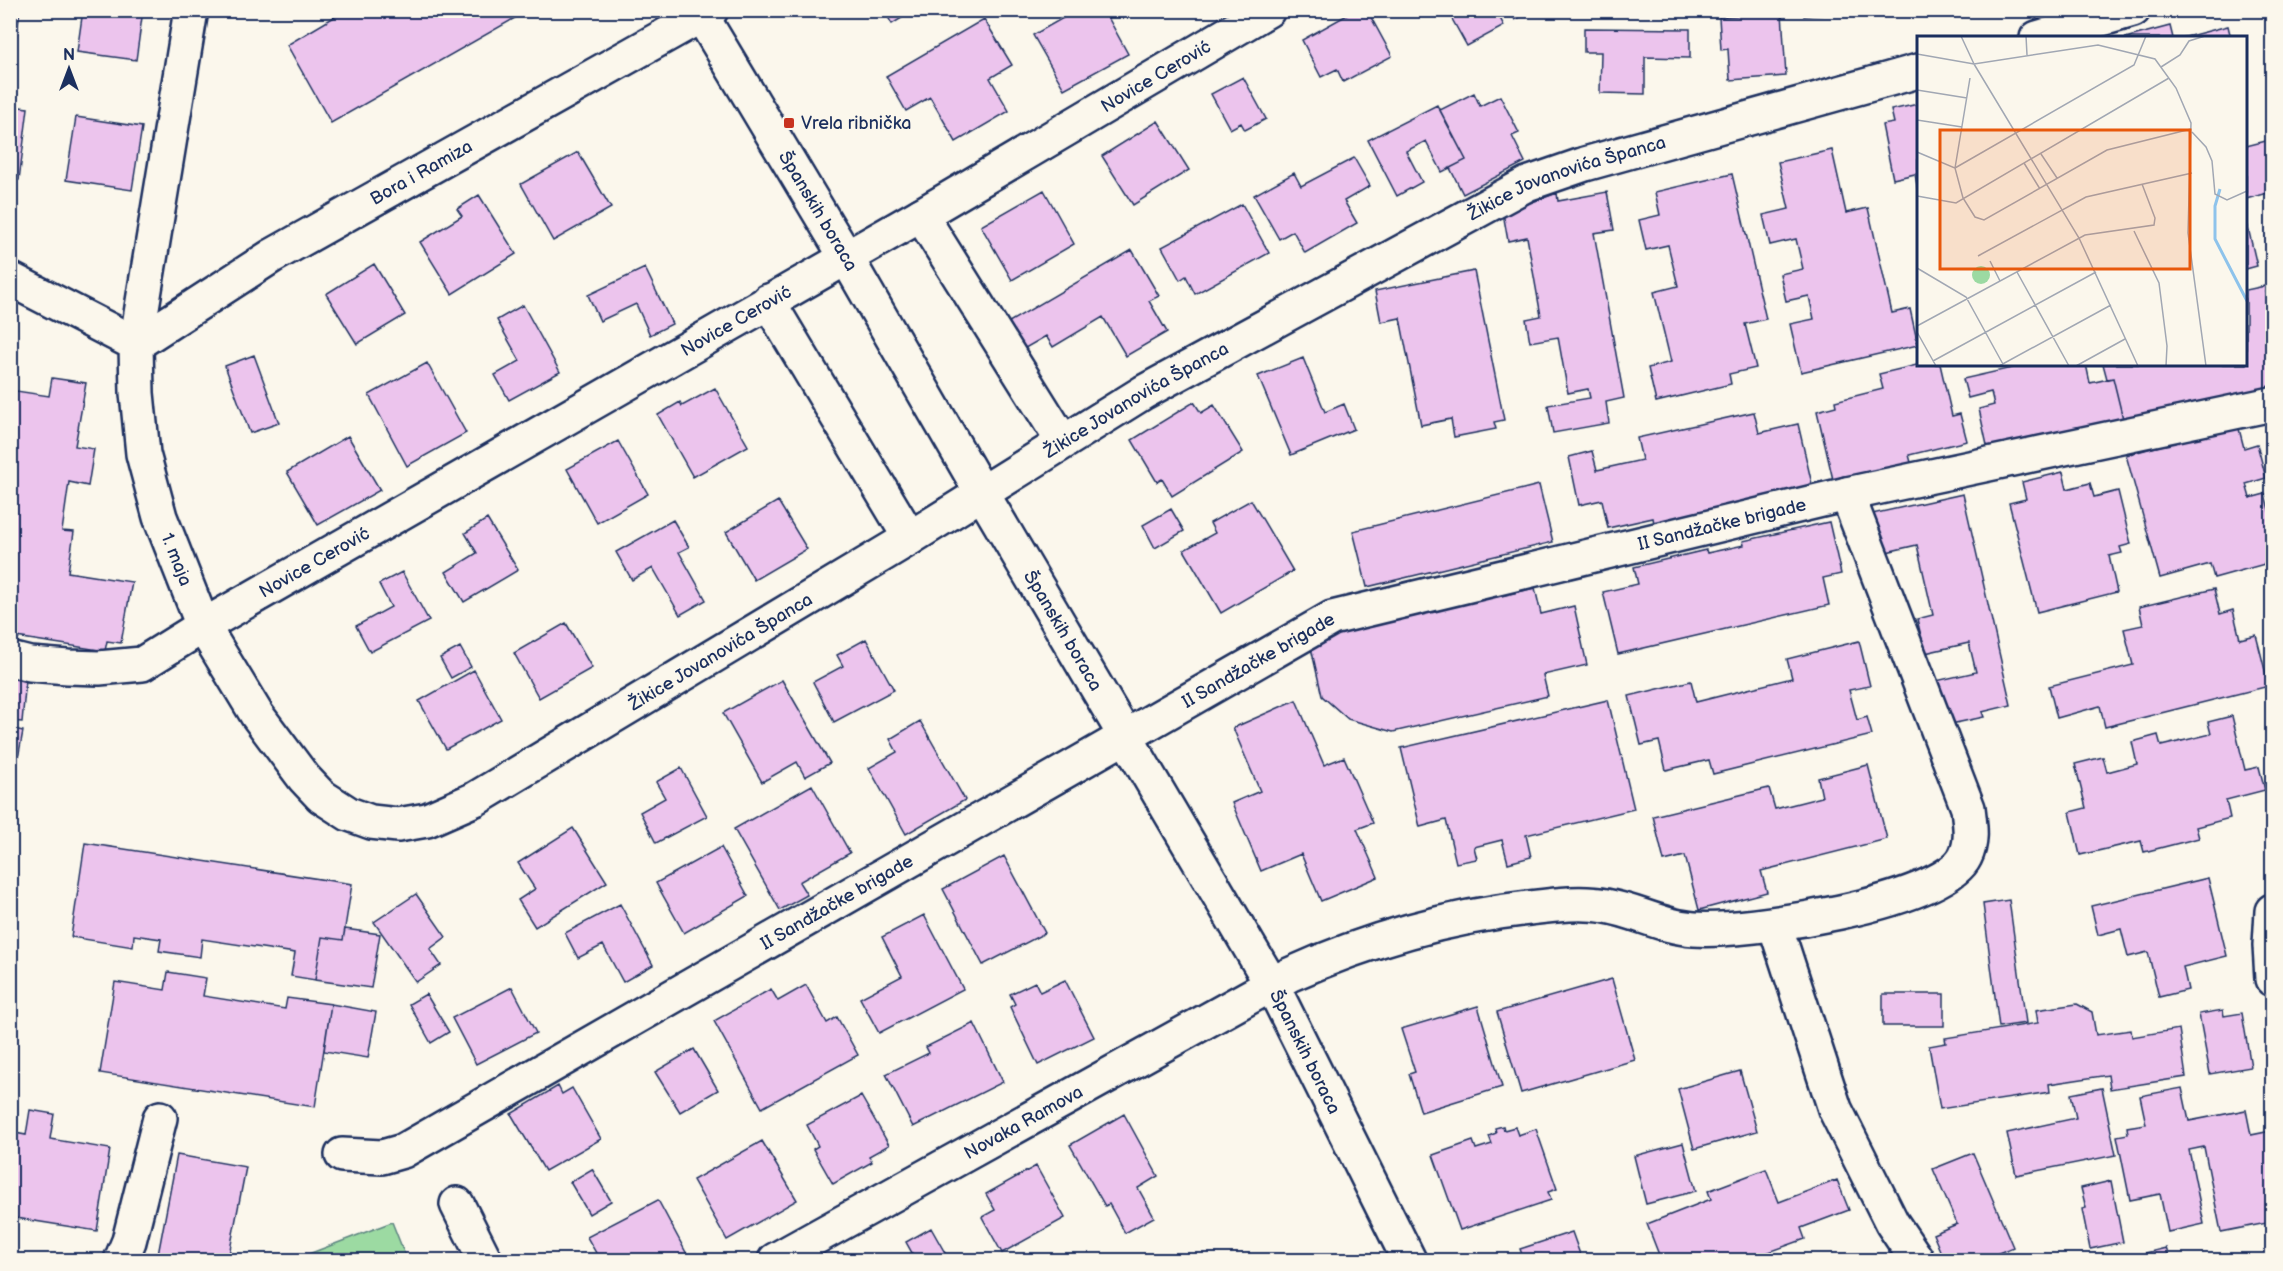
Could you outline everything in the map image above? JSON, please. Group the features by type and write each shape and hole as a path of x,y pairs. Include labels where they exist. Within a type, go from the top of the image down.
{"street":[{"name":"1. maja","path":"191,10 136,344 136,393 143,454 160,517 203,626 257,715 303,778 321,796 349,814 371,822 398,825"},
{"name":"Novice Cerović","path":"10,659 30,664 68,667 99,668 142,664 203,626 921,215 1268,10"},
{"path":"2044,36 2133,10"},
{"name":"Bora i Ramiza","path":"136,344 272,256 703,12"},
{"name":"Španskih boraca","path":"703,12 982,493 1272,985 1409,1260"},
{"name":"Žikice Jovanovića Španca","path":"398,825 427,820 474,799 910,538 1144,392 1527,184 1585,164 1917,71"},
{"path":"921,215 1062,442"},
{"path":"10,279 136,344"},
{"path":"768,301 910,538"},
{"name":"II Sandžačke brigade","path":"342,1155 382,1157 403,1151 1332,618 1847,494 2272,404"},
{"name":"Novaka Ramova","path":"775,1260 1272,985 1319,962 1386,938 1431,925 1529,908 1565,905 1606,906 1668,925 1695,929 1775,924 1836,913 1928,887 1951,873 1965,858 1971,835 1968,808 1847,494"},
{"path":"2272,911 2270,945 2272,979"},
{"path":"1775,924 1835,1109 1892,1223 1917,1260"},
{"path":"121,1260 129,1241 160,1118"},
{"path":"457,1204 485,1260"}],"green space":[{"path":"392,1222 407,1260 293,1260"}],"building":[{"path":"10,10 20,10 16,40 10,39"},
{"path":"83,10 143,10 136,60 77,52"},
{"path":"346,10 529,10 331,123 287,45"},
{"path":"884,10 915,10 892,24"},
{"path":"1077,10 1104,10 1128,54 1064,89 1033,35"},
{"path":"1356,10 1367,10 1392,56 1343,82 1337,69 1321,77 1302,40"},
{"path":"1447,10 1496,10 1504,26 1467,46"},
{"path":"1510,10 1533,10 1515,20"},
{"path":"1804,10 1838,10 1838,13 1804,16"},
{"path":"1782,13 1786,76 1730,80 1728,49 1721,50 1719,17"},
{"path":"984,19 1012,65 990,78 1009,111 956,142 930,97 906,111 886,76"},
{"path":"2170,26 2172,36 2132,36"},
{"path":"2228,26 2230,36 2190,36"},
{"path":"1584,28 1690,29 1690,58 1645,57 1645,94 1600,93 1601,52 1584,52"},
{"path":"1243,77 1266,119 1245,130 1241,123 1230,129 1211,94"},
{"path":"1474,93 1480,106 1500,96 1519,133 1512,136 1525,162 1463,194 1450,168 1466,160 1440,110"},
{"path":"1917,104 1917,185 1915,174 1893,179 1882,125 1894,123 1891,110"},
{"path":"1437,105 1466,160 1442,172 1426,141 1406,151 1422,182 1397,196 1368,140"},
{"path":"10,106 28,108 19,180 10,179"},
{"path":"76,117 142,127 132,190 66,180"},
{"path":"1158,121 1189,170 1133,205 1102,156"},
{"path":"2270,140 2272,192 2247,199 2247,146"},
{"path":"1832,150 1846,213 1868,208 1892,313 1910,309 1917,345 1801,372 1790,324 1814,319 1809,296 1786,301 1780,274 1803,269 1796,239 1770,245 1763,215 1789,209 1778,162"},
{"path":"578,152 611,208 553,241 521,184"},
{"path":"1354,158 1370,186 1344,201 1357,223 1305,253 1293,231 1279,239 1254,195 1294,173 1301,186"},
{"path":"1732,174 1766,319 1745,324 1756,368 1729,374 1731,384 1656,402 1648,368 1671,362 1654,292 1678,286 1668,245 1646,250 1639,220 1660,215 1655,192"},
{"path":"1044,190 1074,244 1012,280 981,226"},
{"path":"1607,192 1614,230 1594,233 1624,398 1606,402 1609,423 1553,433 1548,405 1590,398 1588,389 1568,393 1558,337 1530,342 1526,319 1541,316 1527,237 1508,241 1503,213 1557,193 1558,201"},
{"path":"479,195 516,254 452,294 420,242 462,216 457,209"},
{"path":"1242,204 1269,253 1195,294 1186,276 1180,280 1162,247"},
{"path":"2247,223 2257,266 2247,269"},
{"path":"1132,250 1159,296 1149,301 1167,332 1126,356 1103,317 1053,347 1046,336 1020,351 1004,325"},
{"path":"374,264 405,315 357,344 326,294"},
{"path":"645,268 672,324 650,335 636,304 600,321 588,295"},
{"path":"1474,271 1504,420 1494,422 1496,429 1454,437 1451,419 1421,425 1400,318 1381,322 1375,291"},
{"path":"2265,286 2272,316 2272,392 2125,427 2113,378 2107,379 2104,366 2247,366 2247,290"},
{"path":"523,305 560,372 509,400 495,375 520,361 497,320"},
{"path":"254,355 279,423 250,433 225,366"},
{"path":"1303,358 1325,412 1344,404 1354,429 1291,455 1258,376"},
{"path":"427,363 466,433 407,466 369,395"},
{"path":"1917,365 1940,366 1952,416 1960,414 1967,441 1909,455 1912,466 1834,484 1817,411 1836,406 1835,401 1883,389 1879,374"},
{"path":"2012,366 2086,366 2090,383 2113,378 2125,427 1990,459 1979,409 1994,405 1991,392 1968,398 1963,379 2012,368"},
{"path":"52,378 86,383 75,446 94,449 88,486 69,482 62,531 74,532 68,572 132,582 121,643 107,641 105,651 10,636 10,390 49,396"},
{"path":"715,388 748,446 693,477 658,415 680,402 682,406"},
{"path":"1194,402 1201,413 1214,405 1243,452 1172,496 1162,479 1157,482 1132,440"},
{"path":"1754,412 1759,433 1798,424 1815,497 1656,533 1653,518 1608,528 1602,500 1579,505 1569,457 1592,451 1597,470 1642,460 1637,438"},
{"path":"2238,425 2244,448 2257,444 2266,478 2246,484 2250,498 2265,494 2272,522 2272,562 2214,578 2210,564 2160,578 2126,455"},
{"path":"348,436 380,490 318,525 287,472"},
{"path":"618,441 648,494 597,523 567,469"},
{"path":"2063,472 2067,489 2090,483 2094,497 2118,491 2131,544 2120,547 2122,553 2109,556 2117,592 2037,612 2009,503 2026,499 2022,482"},
{"path":"1539,485 1553,542 1367,587 1353,531"},
{"path":"1963,494 2011,705 1982,712 1984,717 1946,725 1936,681 1976,672 1969,643 1925,653 1917,619 1933,615 1917,545 1882,553 1872,514"},
{"path":"1251,500 1293,571 1221,613 1184,550 1215,533 1210,523"},
{"path":"778,501 807,549 754,580 726,532"},
{"path":"1171,509 1184,531 1155,548 1143,525"},
{"path":"487,519 518,570 464,602 446,572 477,553 465,533"},
{"path":"673,520 689,547 679,552 706,600 680,615 653,568 632,580 616,552"},
{"path":"1829,522 1841,574 1823,578 1829,605 1618,654 1603,592 1638,584 1634,567 1706,550 1707,553 1744,545 1743,541"},
{"path":"402,572 429,621 370,652 356,626 391,607 379,584"},
{"path":"1535,588 1541,614 1574,606 1587,665 1543,675 1548,696 1393,732 1348,719 1322,696 1309,639"},
{"path":"2214,589 2220,614 2233,610 2240,639 2256,635 2269,686 2105,727 2100,706 2057,718 2049,686 2133,665 2124,629 2143,625 2139,607"},
{"path":"566,623 592,668 539,698 514,653"},
{"path":"866,639 894,690 834,722 813,682 843,666 837,655"},
{"path":"1859,641 1870,686 1849,690 1857,720 1867,717 1872,735 1713,774 1709,760 1666,770 1659,741 1641,745 1629,696 1691,681 1696,702 1792,678 1787,659"},
{"path":"460,647 471,667 451,678 440,658"},
{"path":"474,670 501,719 446,749 419,701"},
{"path":"10,677 26,679 22,722 10,721"},
{"path":"782,680 830,763 805,777 797,762 762,782 723,713"},
{"path":"1296,700 1324,765 1344,757 1373,823 1357,829 1378,877 1321,901 1301,854 1261,871 1232,803 1260,791 1233,728"},
{"path":"1608,700 1634,809 1526,835 1531,857 1508,863 1502,840 1474,847 1477,859 1456,863 1446,820 1420,827 1401,748"},
{"path":"2232,716 2245,770 2259,767 2265,790 2226,800 2230,818 2196,827 2199,838 2144,852 2141,841 2080,855 2070,812 2086,808 2075,764 2103,757 2107,772 2137,764 2132,742 2158,735 2161,746 2211,734 2208,722"},
{"path":"920,721 965,800 906,834 869,768 897,752 890,739"},
{"path":"10,728 23,731 10,802"},
{"path":"1868,765 1887,839 1761,871 1767,892 1699,910 1685,856 1664,861 1653,816 1769,788 1775,809 1822,797 1818,778"},
{"path":"681,768 707,816 656,843 640,812 665,798 656,782"},
{"path":"812,785 850,853 799,882 807,895 780,910 734,829"},
{"path":"573,828 607,882 535,927 518,900 535,889 518,863"},
{"path":"85,843 352,884 343,940 322,937 315,980 291,976 295,953 202,939 200,957 159,951 161,939 134,935 133,947 71,937"},
{"path":"721,847 748,896 684,933 656,883"},
{"path":"1004,856 1045,933 983,965 943,889"},
{"path":"2208,878 2227,956 2183,967 2188,990 2159,997 2148,952 2128,957 2121,929 2098,935 2091,906"},
{"path":"416,894 446,937 430,949 441,965 416,982 374,922"},
{"path":"2009,900 2026,1023 1999,1027 1983,904"},
{"path":"620,904 653,965 623,982 603,945 578,958 565,933"},
{"path":"924,915 963,989 879,1033 860,998 902,976 882,937"},
{"path":"345,929 380,934 371,988 315,980 322,937 343,940"},
{"path":"168,972 206,978 203,996 285,1009 287,998 331,1004 315,1107 100,1073 115,982 165,990"},
{"path":"1612,979 1635,1060 1521,1093 1497,1012"},
{"path":"1065,980 1094,1037 1038,1065 1010,1007 1015,1004 1010,994 1035,982 1040,992"},
{"path":"806,985 827,1023 837,1017 858,1055 762,1108 714,1021 771,989 778,1001"},
{"path":"512,987 536,1033 476,1064 452,1018"},
{"path":"426,994 449,1032 431,1043 409,1004"},
{"path":"1883,994 1944,994 1944,1026 1883,1026"},
{"path":"331,1004 376,1012 368,1058 324,1051"},
{"path":"2077,1004 2092,1012 2096,1035 2131,1030 2132,1037 2179,1029 2186,1077 2110,1089 2108,1075 2049,1084 2050,1092 1940,1109 1929,1046 1946,1043 1945,1038 2038,1023 2036,1010"},
{"path":"1478,1006 1502,1087 1421,1112 1409,1074 1415,1072 1401,1029"},
{"path":"2223,1010 2224,1016 2242,1013 2251,1067 2210,1074 2199,1014"},
{"path":"974,1023 1003,1082 913,1127 886,1074 929,1053 926,1047"},
{"path":"694,1049 718,1090 680,1112 655,1072"},
{"path":"1740,1071 1757,1131 1694,1149 1678,1089"},
{"path":"558,1086 562,1094 572,1088 601,1139 545,1171 511,1114"},
{"path":"2102,1088 2116,1155 2016,1175 2007,1133 2076,1118 2071,1094"},
{"path":"2182,1088 2189,1121 2246,1110 2251,1135 2271,1131 2272,1222 2221,1232 2204,1147 2189,1150 2204,1224 2168,1232 2160,1194 2130,1200 2117,1136 2128,1134 2127,1127 2146,1124 2140,1096"},
{"path":"861,1096 889,1145 869,1156 872,1162 833,1184 813,1149 818,1146 807,1125"},
{"path":"30,1110 54,1114 50,1139 110,1149 97,1231 10,1217 10,1132 26,1135"},
{"path":"1124,1114 1158,1176 1138,1188 1154,1217 1125,1233 1109,1204 1105,1206 1070,1145"},
{"path":"1503,1126 1504,1130 1515,1127 1518,1135 1536,1129 1557,1189 1548,1192 1551,1200 1460,1230 1433,1155 1473,1141 1476,1149 1492,1144 1489,1136 1496,1133 1495,1128"},
{"path":"762,1141 797,1200 727,1240 693,1180"},
{"path":"1683,1143 1696,1191 1646,1204 1634,1156"},
{"path":"1973,1153 2013,1247 1982,1260 1944,1260 1933,1234 1957,1224 1933,1169"},
{"path":"177,1155 246,1167 228,1260 157,1260"},
{"path":"1036,1166 1065,1218 1002,1253 982,1217 995,1210 986,1194"},
{"path":"592,1169 611,1201 589,1214 570,1182"},
{"path":"1766,1169 1779,1202 1837,1180 1849,1210 1801,1228 1805,1239 1747,1260 1661,1260 1647,1224 1711,1199 1708,1191"},
{"path":"2111,1181 2123,1242 2090,1249 2082,1209 2086,1208 2081,1188"},
{"path":"658,1200 690,1260 600,1260 587,1237"},
{"path":"931,1228 949,1260 898,1260 912,1253 906,1242"},
{"path":"1572,1232 1582,1260 1524,1260 1520,1249"},
{"path":"2166,1248 2170,1260 2118,1260"}],"place":[{"name":"Vrela ribnička","path":"789,123"}]}
